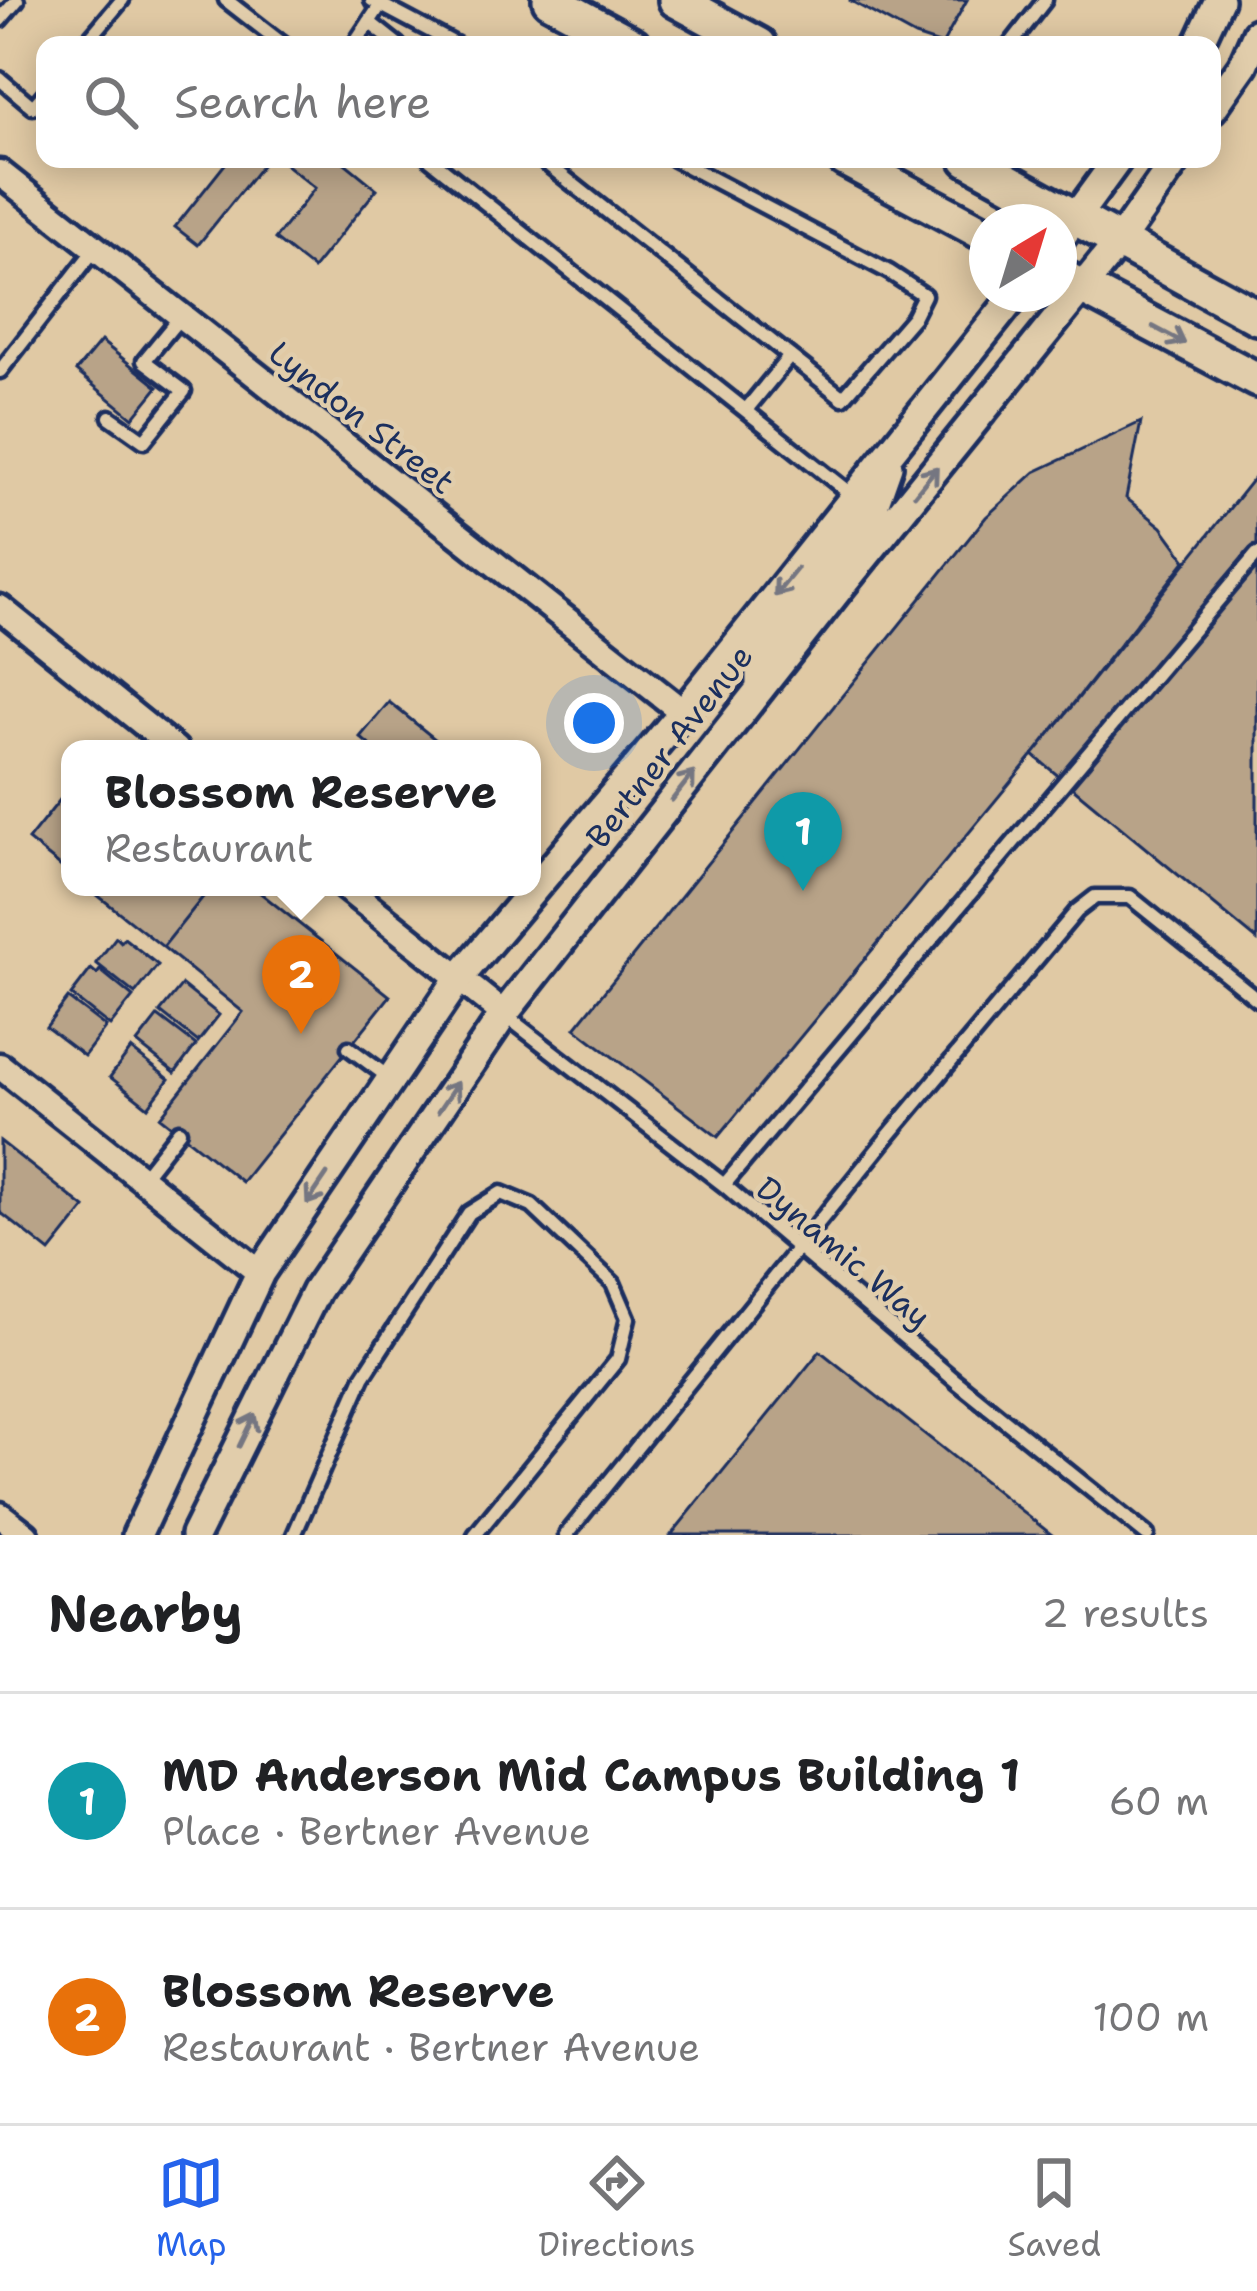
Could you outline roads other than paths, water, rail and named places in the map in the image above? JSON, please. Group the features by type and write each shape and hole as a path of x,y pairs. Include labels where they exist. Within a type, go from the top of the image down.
{"main road":[{"path":"550,0 616,36"},
{"path":"676,0 742,36"},
{"path":"862,168 969,225"},
{"path":"981,168 1032,204"},
{"path":"1077,232 1118,243 1257,317"},
{"path":"1077,284 1257,380"}],"street":[{"path":"1203,36 1219,0"},
{"path":"1221,96 1243,65 1257,33"},
{"path":"1077,215 1111,168"},
{"name":"Bertner Avenue","path":"1077,276 1118,243 1171,168"},
{"name":"Lyndon Street","path":"0,173 682,712"},
{"name":"Bertner Avenue","path":"541,880 682,712 1002,312"},
{"name":"Bertner Avenue","path":"195,1535 316,1291 504,1014 1047,312"},
{"path":"760,688 760,652 872,511 895,445"},
{"path":"0,608 164,740"},
{"path":"356,896 504,1014"},
{"name":"Bertner Avenue","path":"137,1535 260,1273 459,978 528,896"},
{"path":"0,1066 260,1273"},
{"path":"0,1515 26,1535"}],"lane":[{"path":"0,20 17,0"},
{"path":"92,36 122,0"},
{"path":"226,0 272,36"},
{"path":"1017,36 1045,0"},
{"path":"360,36 379,2 441,36"},
{"path":"369,22 387,36"},
{"path":"2,85 33,107 36,104"},
{"path":"441,168 854,496"},
{"path":"552,168 843,398 913,317 924,296 889,272 691,168"},
{"path":"0,371 96,248"},
{"path":"110,417 144,442 184,392 144,361 181,316"},
{"path":"746,410 790,356"},
{"path":"724,1186 1257,554"},
{"path":"566,1535 1077,911 1095,897 1130,897 1257,999"},
{"name":"Dynamic Way","path":"504,1014 724,1186 1148,1535"},
{"path":"349,1048 391,1079"},
{"path":"141,1179 179,1131"},
{"path":"294,1535 363,1377 469,1214 501,1193 532,1206 614,1283 628,1318 618,1358 475,1535"}],"place":[{"name":"MD Anderson Mid Campus Building 1","path":"803,891"},
{"name":"Blossom Reserve","path":"301,1034"}]}
